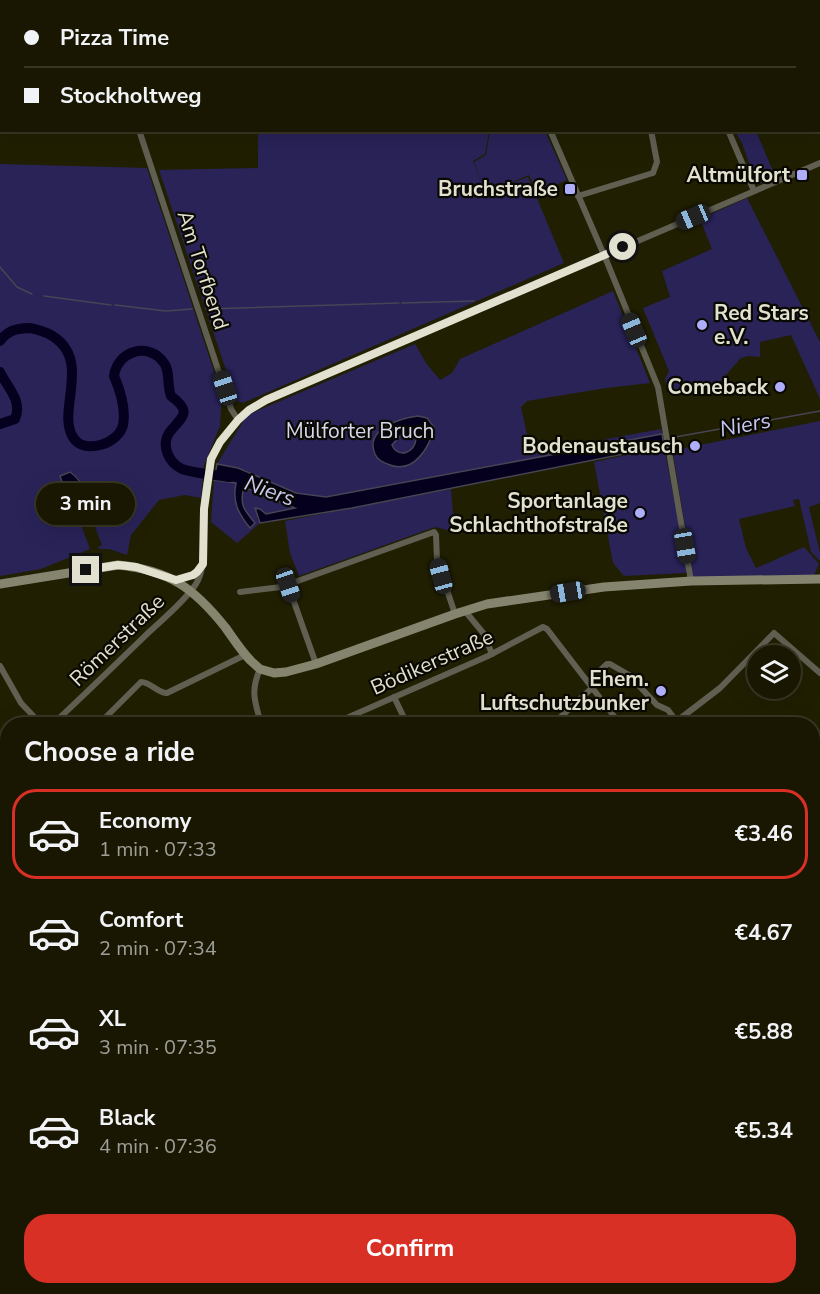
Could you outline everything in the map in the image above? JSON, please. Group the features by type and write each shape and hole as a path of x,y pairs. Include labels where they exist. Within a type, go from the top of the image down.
{"main road":[{"path":"0,584 118,565 136,567 176,580 191,590 205,602 245,655 260,669 274,673 316,664 488,604 604,587 691,581 819,577"}],"street":[{"name":"Am Torfbend","path":"140,132 231,409 238,420"},
{"path":"551,132 658,387 691,581"},
{"path":"578,196 652,173 657,162 651,132"},
{"path":"729,132 754,191"},
{"path":"604,256 820,163"},
{"name":"Römerstraße","path":"60,717 191,590 202,571 204,509 209,466 220,442 249,410 276,395 604,256"},
{"path":"240,592 288,585 434,532 437,560 460,612 484,634 492,654"},
{"path":"176,580 193,575 203,564"},
{"path":"288,585 316,664"},
{"name":"Bödikerstraße","path":"349,717 492,654 543,627 547,629 590,685"},
{"path":"683,717 720,688 774,633 820,673"},
{"path":"106,717 141,682 145,682 161,693 167,693 245,655"},
{"path":"560,717 607,664 610,664 629,675 657,705 668,711 672,717"},
{"path":"0,666 21,703 34,717"},
{"path":"259,717 253,692 260,669"},
{"path":"590,685 615,717"},
{"path":"394,697 403,717"}],"green space":[{"path":"258,132 489,132 485,154 473,161 486,194 474,162 486,155 490,132 545,132 567,180 537,193 529,175 492,191 528,177 564,263 243,403 236,400 159,170 258,168"},
{"path":"736,132 756,132 774,178 756,183 742,143"},
{"path":"0,164 147,168 222,396 220,426 204,465 201,498 185,495 159,500 131,535 127,555 109,549 99,549 98,547 102,545 89,511 77,514 90,549 41,569 0,576"},
{"path":"747,198 820,342 820,399 791,335 760,342 760,357 741,358 716,386 668,394 665,379 669,371 643,308 670,297 662,271 712,249 700,219"},
{"name":"Mülforter Bruch","path":"613,291 650,383 527,401 521,407 531,453 661,429 662,434 326,497 296,493 238,468 217,464 247,415 415,344 426,363 440,380 452,373 460,359"},
{"path":"820,421 820,503 809,507 820,561 811,552 799,499 793,500 795,506 739,519 746,548 756,568 804,547 819,564 814,575 694,581 673,453 675,450"},
{"name":"Sportanlage Schlachthofstraße","path":"664,447 688,570 686,573 624,576 613,563 594,462"},
{"path":"214,480 237,483 296,509 265,514 260,509 257,518 260,523 237,543 211,522"},
{"path":"451,489 454,528 447,530 435,527 299,576 290,553 285,521"}],"water":[{"path":"411,417 427,418 434,427 425,450 406,466 390,465 377,458 373,445 379,432 394,422","holes":["401,435 413,435 416,439 410,451 398,452 392,445"]},
{"path":"662,434 664,446 352,508 260,523 255,508 266,514 295,508 244,487 243,506 255,523 250,528 237,507 236,483 214,480 217,464 238,468 296,493 326,497"},
{"path":"70,472 79,481 83,492 69,496 60,476"}],"waterway":[{"path":"0,267 17,287 32,294"},
{"path":"44,296 111,305"},
{"path":"402,303 474,301"},
{"path":"206,309 399,303"},
{"path":"115,305 166,311 192,309"},
{"name":"Niers","path":"0,341 12,331 30,328 49,334 63,345 70,357 72,372 69,429 75,440 87,446 102,444 116,437 123,425 122,400 114,376 121,360 127,355 142,351 158,356 166,366 171,396 184,411 167,438 166,449 170,458 182,469 229,477"},
{"name":"Niers","path":"0,372 17,406 15,419 0,424"},
{"name":"Niers","path":"670,438 820,411"}],"place":[{"name":"Altmülfort","path":"802,175"},
{"name":"Bruchstraße","path":"570,189"},
{"name":"Red Stars e.V.","path":"702,325"},
{"name":"Comeback","path":"780,387"},
{"name":"Bodenaustausch","path":"695,446"},
{"name":"Sportanlage Schlachthofstraße","path":"640,513"},
{"name":"Ehem. Luftschutzbunker","path":"661,691"}],"route":[{"path":"86,570 118,565 136,567 176,580 193,575 203,564 204,509 211,459 230,429 249,410 266,400 623,247"}]}
